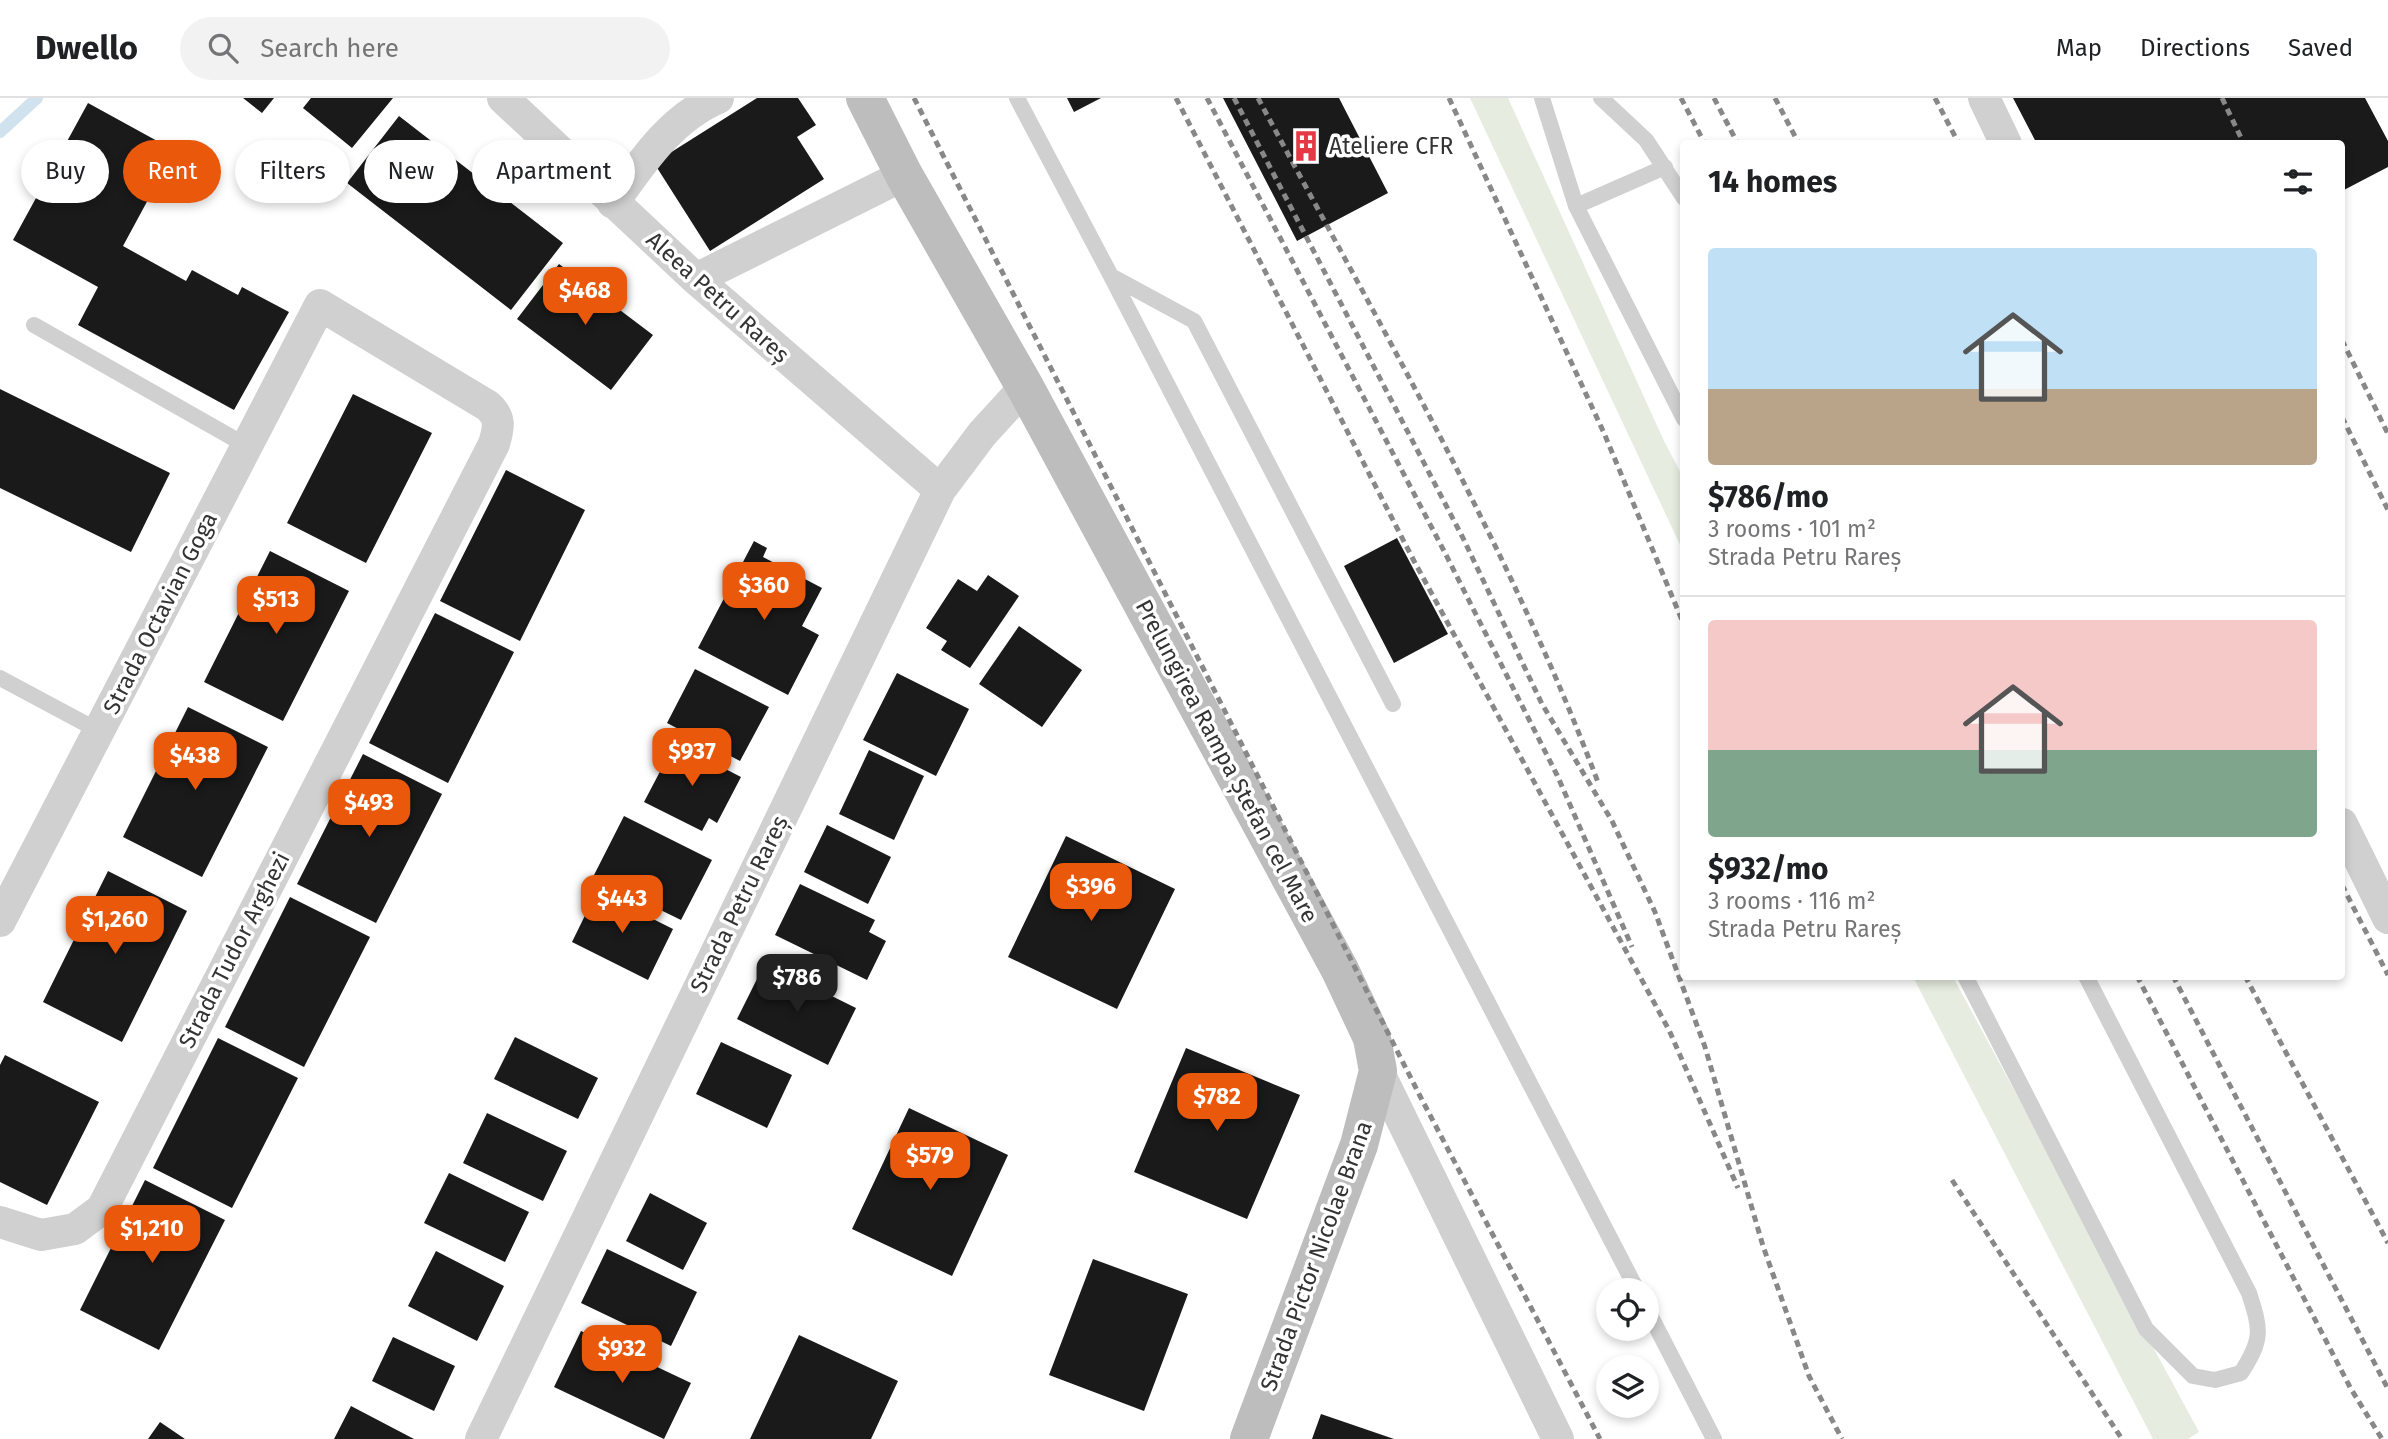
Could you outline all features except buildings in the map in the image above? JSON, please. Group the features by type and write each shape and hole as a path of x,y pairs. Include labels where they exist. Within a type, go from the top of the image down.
{"street":[{"name":"Aleea Petru Rareș","path":"503,98 547,140"},
{"path":"635,171 652,147 700,106 718,98"},
{"name":"Prelungirea Rampa Ștefan cel Mare","path":"865,98 904,175 1025,387 1340,970 1372,1038 1378,1071 1558,1439"},
{"path":"1984,98 2004,140"},
{"path":"696,279 904,175"},
{"name":"Aleea Petru Rareș","path":"613,203 696,279 940,490"},
{"name":"Strada Octavian Goga","path":"0,921 320,305 488,406 497,415 499,428 494,444"},
{"name":"Strada Petru Rareș","path":"481,1439 940,490 982,434 1025,387"},
{"name":"Strada Tudor Arghezi","path":"0,1222 41,1235 75,1229 102,1209 494,444"},
{"path":"2345,830 2388,918"},
{"name":"Strada Pictor Nicolae Brana","path":"1249,1439 1359,1145 1378,1071"}],"lane":[{"path":"1017,98 1631,1278"},
{"path":"1542,98 1576,206 1680,411"},
{"path":"1601,98 1646,140 1680,191"},
{"path":"1576,206 1665,167"},
{"path":"1111,276 1194,321 1393,705"},
{"path":"34,325 247,446"},
{"path":"0,678 99,731"},
{"path":"1967,980 2146,1329 2193,1376 2216,1380 2241,1373 2256,1349 2258,1322 2249,1293 2088,980"},
{"path":"1659,1332 1714,1439"}],"shaded area":[{"path":"1470,98 1508,98 1680,471 1680,545"},
{"path":"1915,980 1955,980 2199,1432 2188,1439 2153,1439"}],"waterway":[{"path":"0,132 37,98"}],"railway":[{"path":"914,98 1420,1096 1600,1439"},
{"path":"1176,98 1414,561 1669,1030 1738,1188"},
{"path":"1207,98 1444,551 1557,775 1632,947"},
{"path":"1234,98 1463,538 1542,704 1612,821 1655,912 1680,980"},
{"path":"1258,98 1395,351 1483,521 1525,608 1599,785"},
{"path":"1449,98 1604,433 1680,615"},
{"path":"1681,98 1703,140"},
{"path":"1714,98 1736,140"},
{"path":"1775,98 1797,140"},
{"path":"1935,98 1957,140"},
{"path":"2222,98 2242,140"},
{"path":"2345,346 2388,434"},
{"path":"2345,423 2388,510"},
{"path":"2345,891 2388,975"},
{"path":"1680,980 1705,1047 1763,1246 1809,1376 1842,1439"},
{"path":"2139,980 2351,1389 2382,1439"},
{"path":"2175,980 2388,1389"},
{"path":"2247,980 2388,1243"},
{"path":"1952,1180 2122,1439"}],"place":[{"name":"Ateliere CFR","path":"1306,146"}]}
